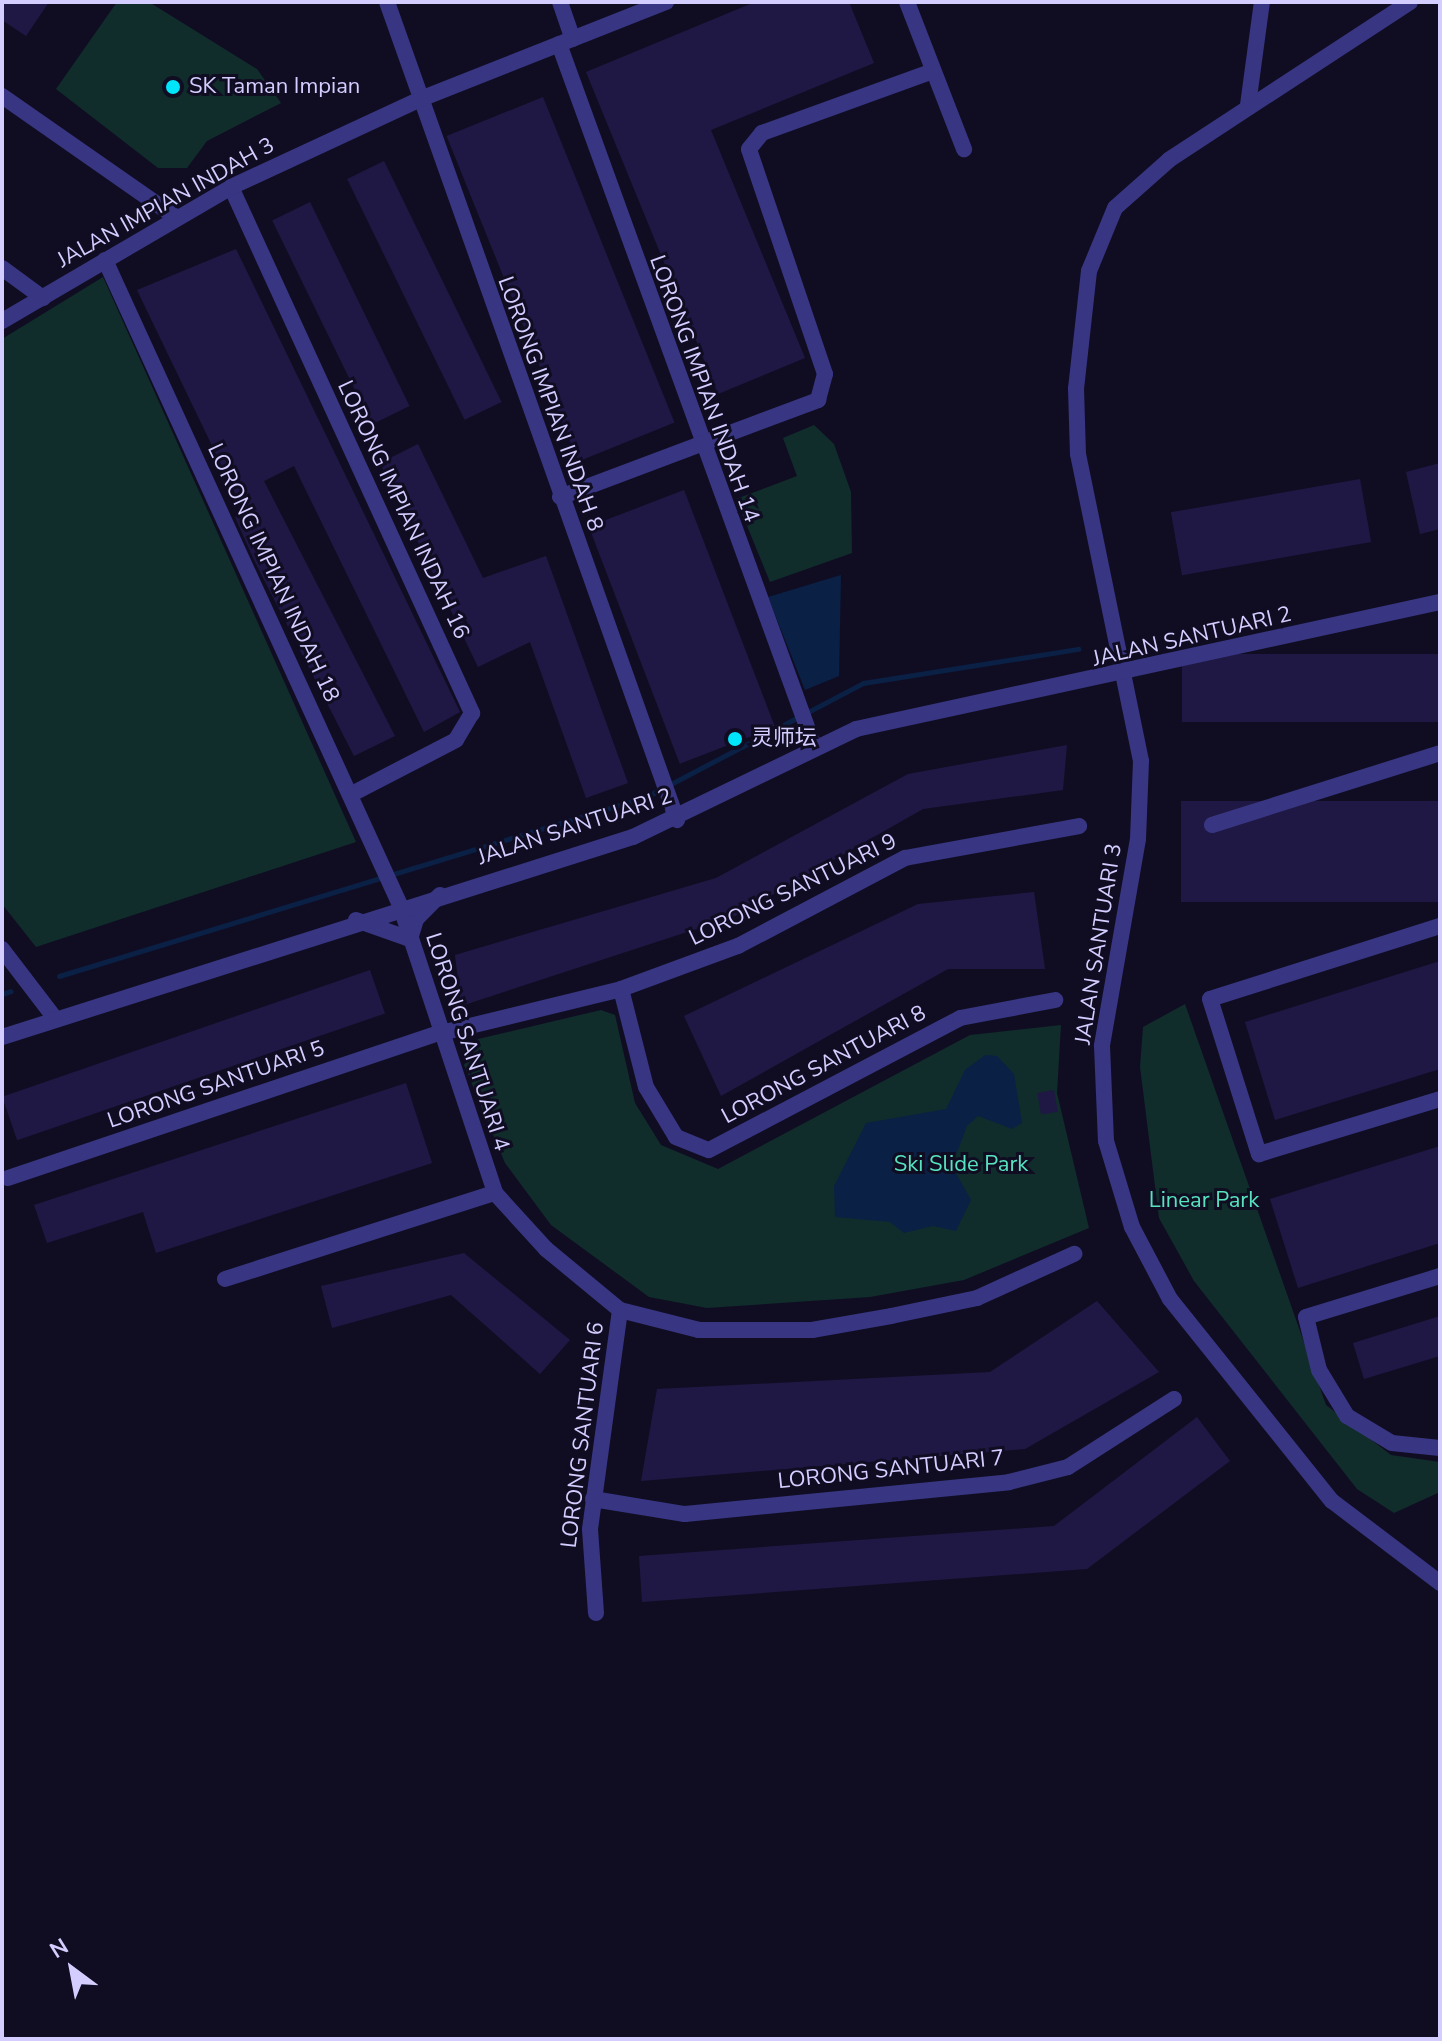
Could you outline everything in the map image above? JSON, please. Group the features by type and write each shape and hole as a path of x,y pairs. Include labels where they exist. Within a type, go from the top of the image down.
{"street":[{"name":"LORONG IMPIAN INDAH 8","path":"387,2 418,100 674,813"},
{"name":"LORONG IMPIAN INDAH 14","path":"560,2 566,42 699,446 811,739"},
{"name":"JALAN IMPIAN INDAH 3","path":"2,321 231,187 418,100 666,2"},
{"path":"907,2 964,149"},
{"path":"1248,105 1262,2"},
{"name":"JALAN SANTUARI 3","path":"1410,2 1248,105 1115,208 1089,271 1076,388 1078,454 1141,761 1138,839 1102,1046 1106,1141 1132,1227 1170,1299 1332,1501 1440,1583"},
{"path":"560,497 818,400 825,374 749,149 762,133 933,71"},
{"path":"2,96 177,218"},
{"name":"LORONG IMPIAN INDAH 16","path":"231,187 472,713 456,740 350,795"},
{"name":"LORONG IMPIAN INDAH 18","path":"105,260 400,905"},
{"path":"2,268 43,298"},
{"name":"JALAN SANTUARI 2","path":"2,1037 54,1017 443,892 674,813 811,739 1122,676 1440,602"},
{"path":"1212,825 1440,753"},
{"name":"LORONG SANTUARI 9","path":"437,1034 621,989 738,946 905,858 1079,826"},
{"path":"354,920 410,939 416,919 443,892"},
{"name":"LORONG SANTUARI 4","path":"400,905 437,1034 495,1193 546,1249 620,1310 699,1330 812,1330 977,1298 1074,1254"},
{"path":"1440,926 1210,999 1259,1154 1440,1099"},
{"path":"2,949 54,1017"},
{"name":"LORONG SANTUARI 8","path":"621,989 646,1087 676,1137 709,1150 960,1018 1055,1000"},
{"name":"LORONG SANTUARI 5","path":"8,1178 437,1034"},
{"path":"225,1279 495,1193"},
{"path":"1440,1276 1306,1317 1319,1370 1347,1416 1392,1443 1440,1448"},
{"name":"LORONG SANTUARI 6","path":"596,1613 593,1499 620,1310"},
{"name":"LORONG SANTUARI 7","path":"593,1499 685,1514 1009,1482 1068,1467 1174,1399"}],"green space":[{"path":"117,2 149,2 257,69 281,103 207,141 187,168 158,168 56,89"},
{"path":"103,277 356,842 36,947 2,904 2,339"},
{"path":"814,425 834,444 851,492 852,553 770,582 736,499 797,476 783,438"},
{"name":"Linear Park","path":"1185,1004 1326,1405 1391,1455 1440,1462 1440,1492 1394,1513 1357,1489 1194,1281 1159,1218 1140,1067 1143,1027"},
{"name":"Ski Slide Park","path":"601,1010 615,1015 635,1103 661,1145 718,1169 970,1035 1061,1025 1057,1093 1089,1228 964,1280 870,1297 707,1308 649,1297 551,1225 505,1163 464,1065 478,1039"}],"water":[{"path":"841,575 839,676 805,690 768,597"},
{"path":"985,1055 997,1056 1014,1074 1022,1123 1012,1129 978,1116 967,1126 952,1166 971,1200 956,1231 933,1226 904,1233 890,1222 835,1217 834,1186 866,1123 946,1109 965,1070"}],"building":[{"path":"2,2 49,2 26,36 2,20"},
{"path":"755,2 849,2 874,63 711,130 805,358 718,394 586,72"},
{"path":"543,97 674,422 578,461 447,136"},
{"path":"384,161 501,402 465,420 347,179"},
{"path":"310,202 410,406 372,424 272,220"},
{"path":"236,249 460,712 424,732 294,466 264,481 395,736 354,756 254,560 235,517 244,512 137,290"},
{"path":"418,444 483,578 546,556 628,783 586,798 530,642 478,667 380,463"},
{"path":"1440,463 1440,529 1420,534 1406,472"},
{"path":"1360,479 1371,542 1182,575 1171,512"},
{"path":"684,490 775,727 680,764 589,527"},
{"path":"1182,654 1440,654 1440,722 1182,722"},
{"path":"1067,745 1063,790 923,809 733,917 461,1006 455,955 716,878 908,774"},
{"path":"1181,801 1440,801 1440,902 1181,902"},
{"path":"1034,892 1045,969 948,969 721,1096 684,1016 918,904"},
{"path":"1440,961 1440,1069 1275,1120 1245,1022"},
{"path":"370,970 385,1013 17,1140 2,1097"},
{"path":"406,1083 432,1163 156,1253 143,1212 47,1243 34,1205"},
{"path":"1054,1090 1058,1112 1041,1115 1037,1093"},
{"path":"1440,1146 1440,1243 1298,1288 1270,1199"},
{"path":"464,1253 570,1340 540,1374 451,1295 332,1328 321,1286"},
{"path":"1097,1301 1159,1372 1025,1449 641,1481 657,1389 990,1372"},
{"path":"1440,1316 1440,1356 1364,1379 1353,1343"},
{"path":"1197,1417 1230,1461 1087,1569 642,1602 639,1556 1054,1526"}],"waterway":[{"path":"59,976 646,797 863,683 1078,649"},
{"path":"2,994 11,991"}],"place":[{"name":"SK Taman Impian","path":"173,87"},
{"name":"灵师坛","path":"735,739"}]}
